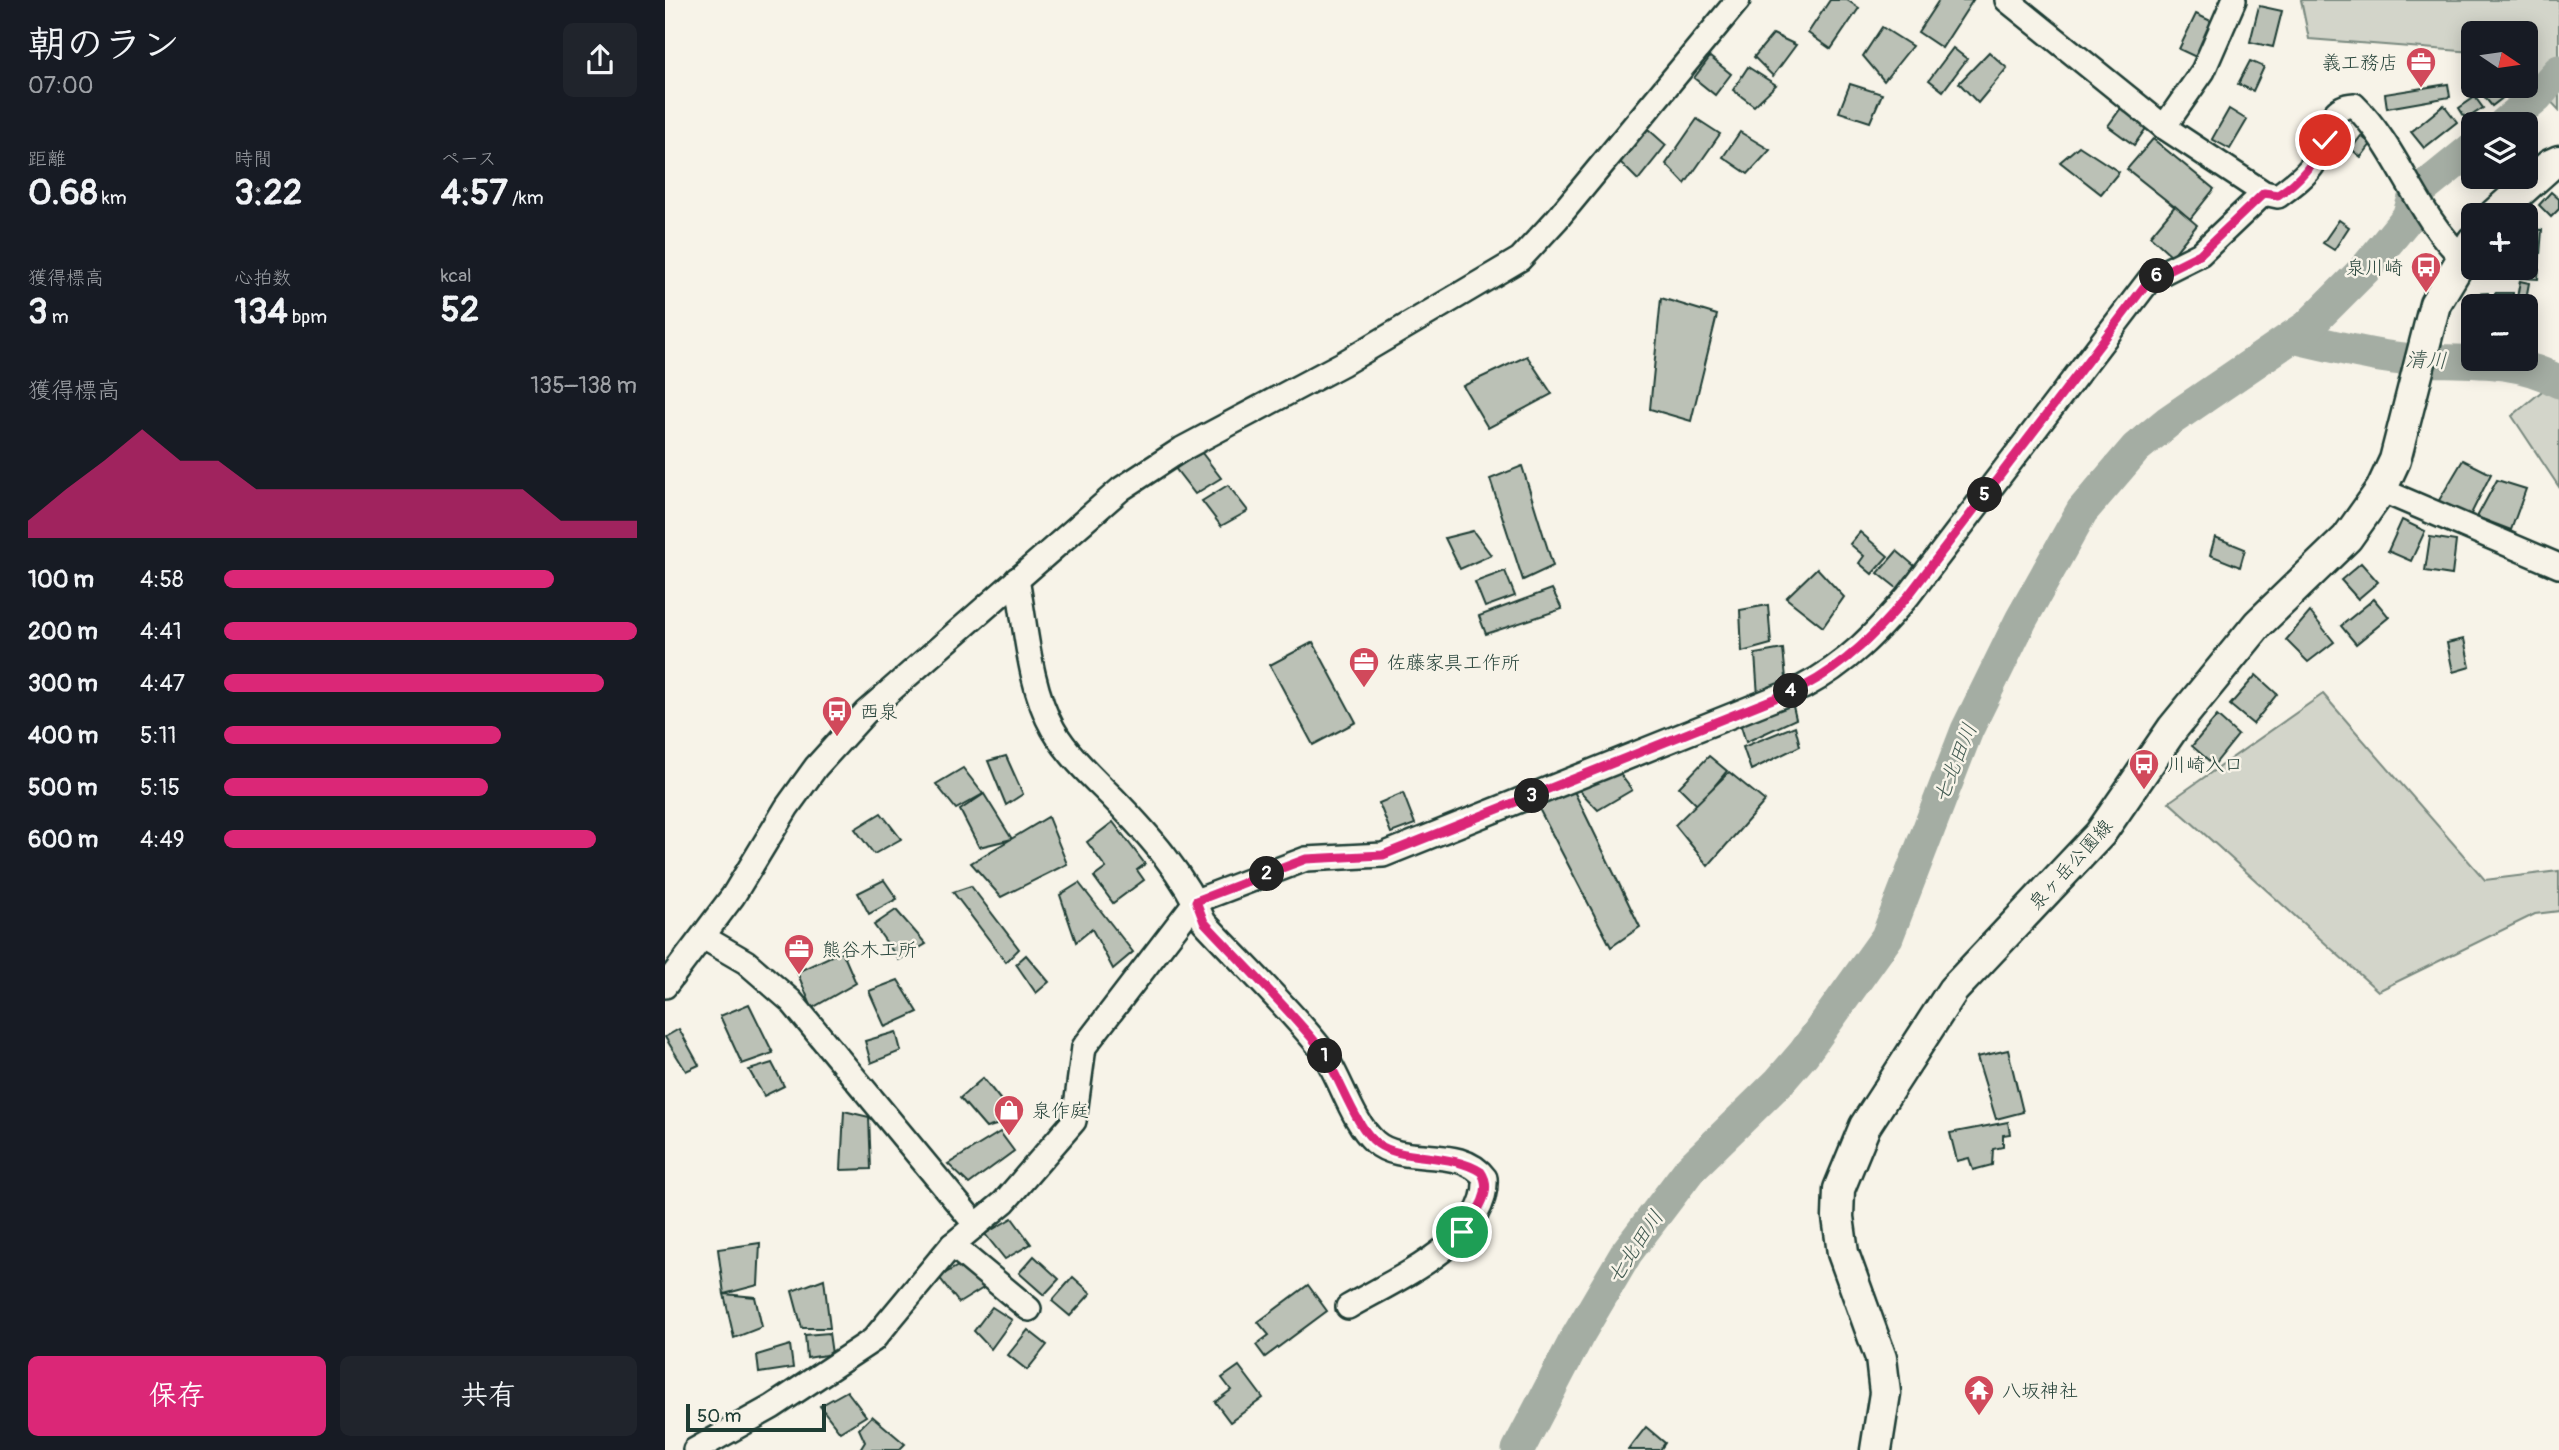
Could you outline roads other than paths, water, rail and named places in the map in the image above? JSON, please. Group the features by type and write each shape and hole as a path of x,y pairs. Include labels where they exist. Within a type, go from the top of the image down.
{"main road":[{"path":"2507,203 2550,165 2559,162"},
{"name":"泉ヶ岳公園線","path":"1876,1450 1885,1393 1881,1358 1843,1253 1838,1217 1839,1189 1865,1126 1953,990 2100,834 2173,728 2249,634 2347,538 2381,490 2395,460 2410,409 2429,323 2460,246"}],"street":[{"path":"665,986 733,896 787,807 847,730 1121,489 1182,449 1353,358 1494,277 1520,259 1557,219 1738,0"},
{"path":"2007,0 2164,127 2264,193 2278,195 2314,164 2332,113 2344,105 2354,105 2366,117 2402,170 2460,246"},
{"path":"2164,127 2203,71 2234,0"},
{"path":"695,1450 772,1407 873,1340 952,1245 1004,1202 1074,1121 1084,1046 1196,901 1306,859 1383,855 1803,687 1833,671 1876,633 1908,596 2150,279 2200,254 2264,193"},
{"path":"2381,490 2559,566"},
{"path":"1017,579 1038,687 1054,731 1170,863 1196,901 1204,922 1317,1045 1336,1073 1372,1139 1385,1148 1463,1163 1474,1167 1485,1178 1479,1210 1449,1244 1349,1307"},
{"path":"703,937 746,962 791,1001 976,1225"},
{"path":"952,1245 1028,1309"}],"waterway":[{"name":"七北田川","path":"2518,112 2559,71"},
{"name":"七北田川","path":"1518,1450 1577,1337 1627,1252 1690,1169 1779,1082 1804,1053 1887,937 1967,730 2021,620 2082,511 2136,448 2169,421 2308,326 2366,268 2408,217 2415,195 2461,158"},
{"name":"清川","path":"2292,337 2394,358 2520,367 2559,382"}],"place":[{"name":"義工務店","path":"2421,89"},
{"name":"泉川崎","path":"2426,294"},
{"name":"佐藤家具工作所","path":"1364,689"},
{"name":"西泉","path":"837,738"},
{"name":"川崎入口","path":"2144,791"},
{"name":"熊谷木工所","path":"799,976"},
{"name":"泉作庭","path":"1009,1137"},
{"name":"八坂神社","path":"1979,1417"}]}
